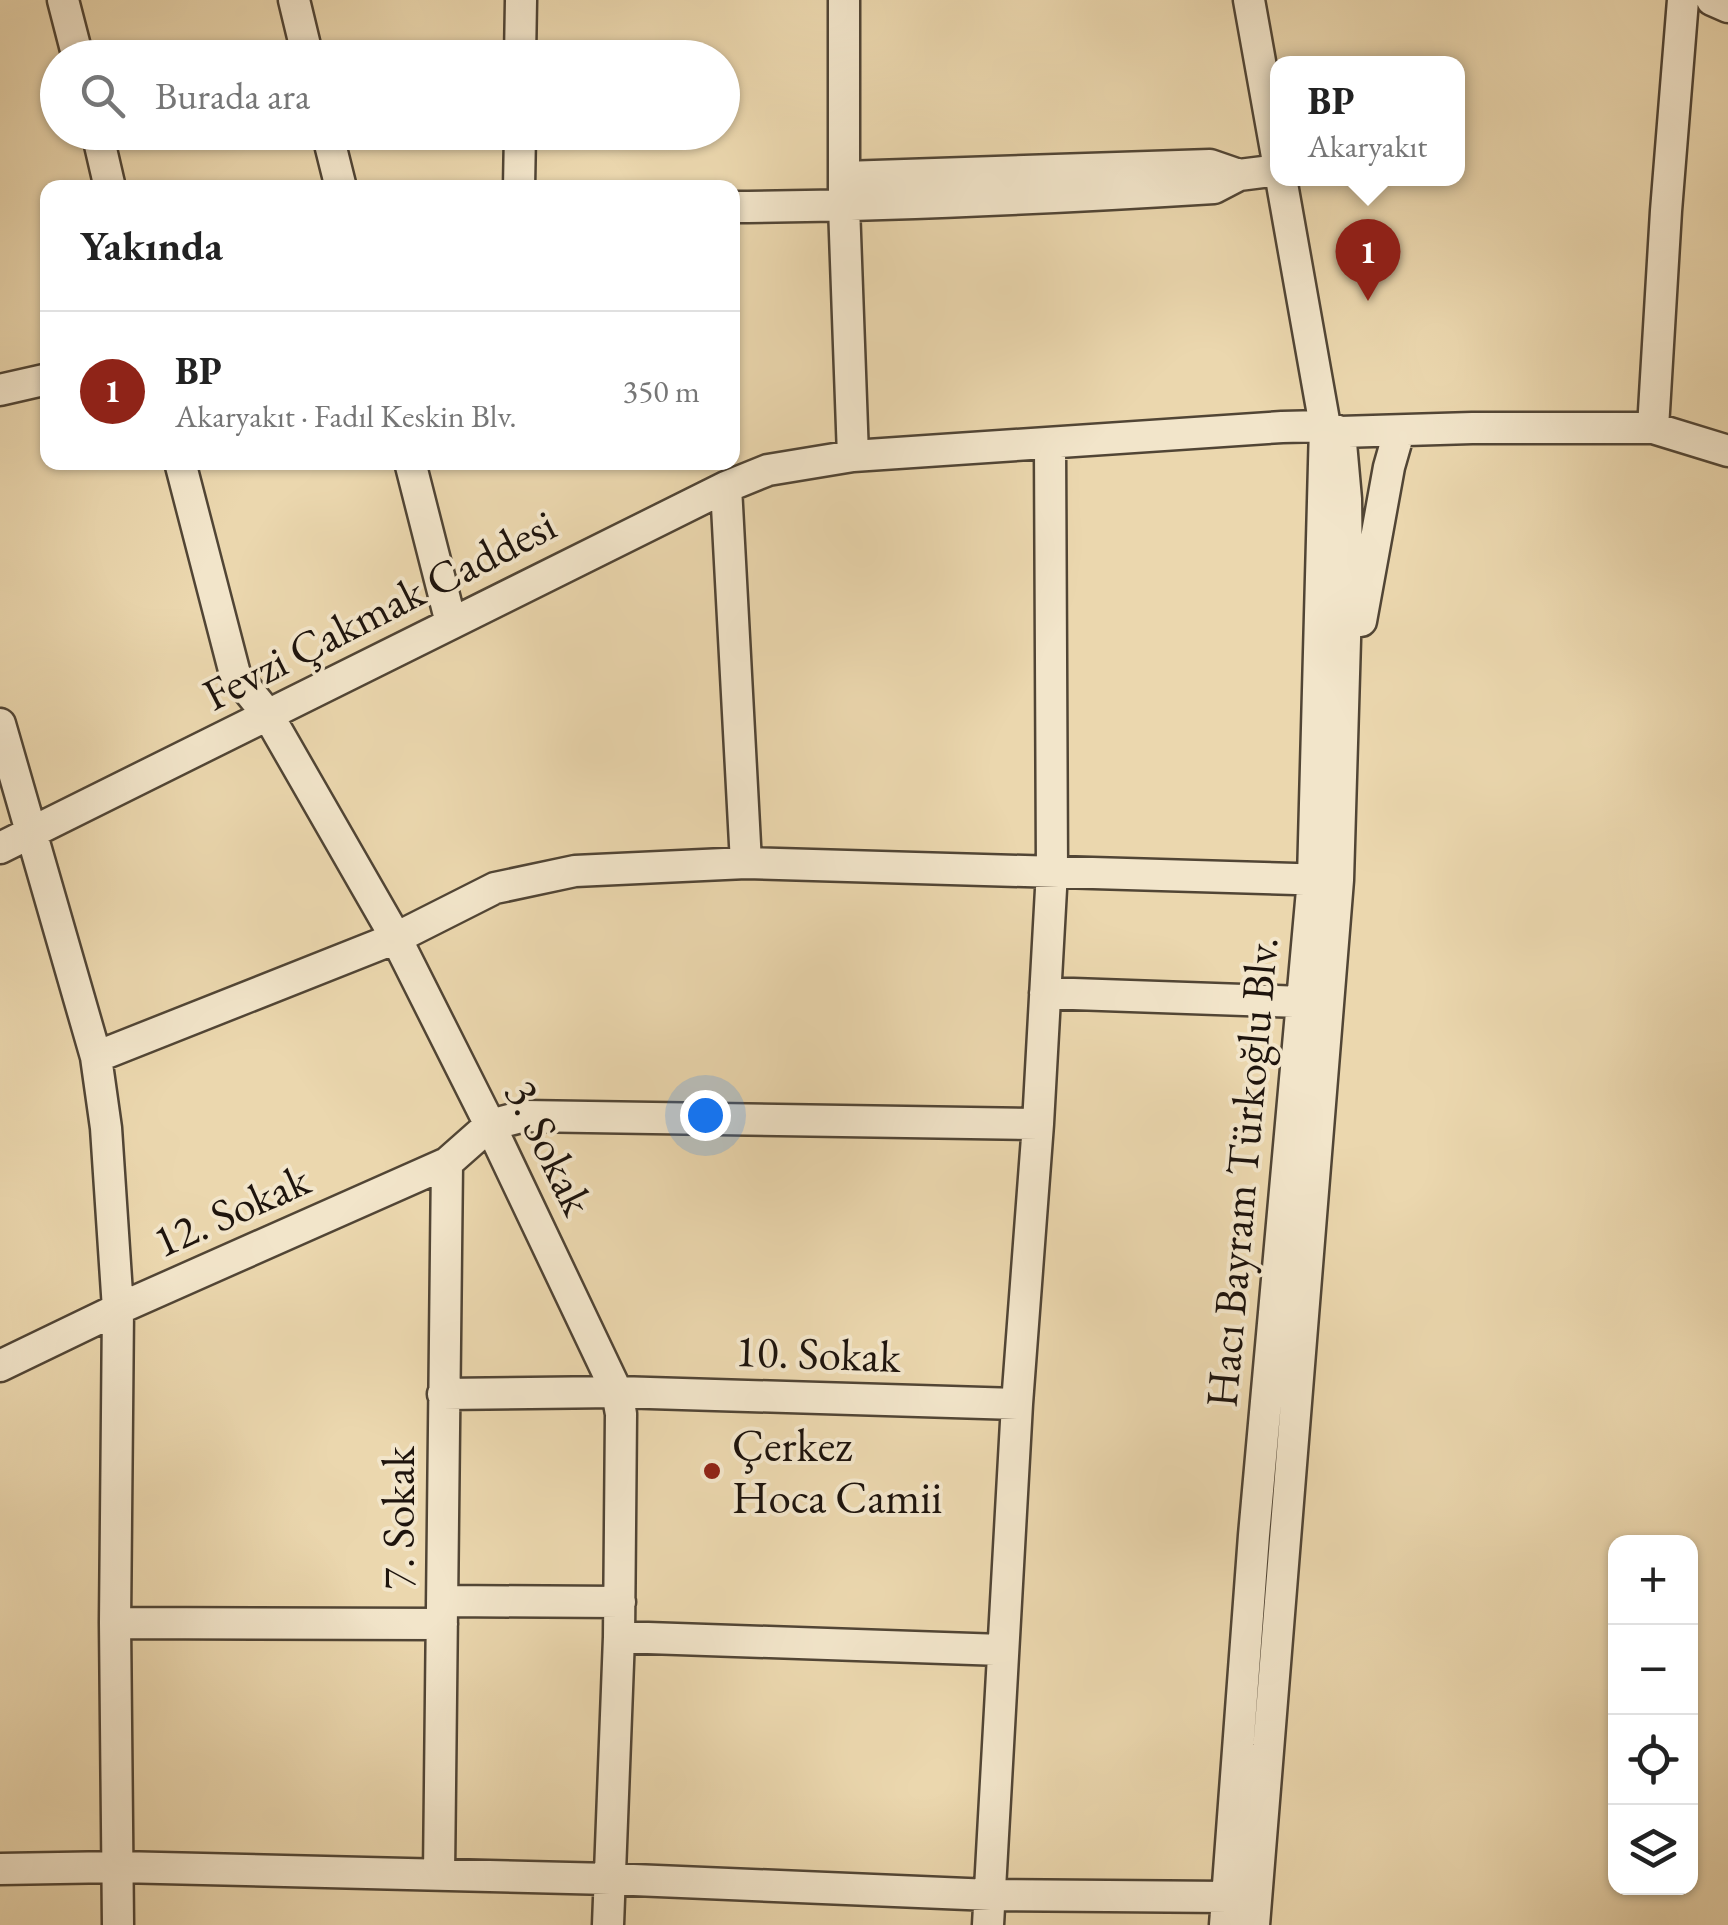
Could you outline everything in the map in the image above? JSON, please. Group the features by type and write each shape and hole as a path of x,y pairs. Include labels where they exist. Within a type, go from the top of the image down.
{"street":[{"path":"64,0 74,40"},
{"path":"294,0 304,40"},
{"path":"520,40 521,0"},
{"path":"844,0 844,192 853,456"},
{"path":"1249,0 1270,120"},
{"path":"1264,0 1274,56"},
{"path":"1653,428 1683,0"},
{"path":"1712,0 1728,7"},
{"path":"100,150 108,180"},
{"path":"332,150 339,180"},
{"path":"520,150 520,180"},
{"path":"740,205 844,192 995,202 1214,188 1239,174 1270,168"},
{"path":"1283,186 1332,429"},
{"path":"1296,186 1332,429"},
{"path":"0,390 40,381"},
{"name":"Fevzi Çakmak Caddesi","path":"0,848 450,622 768,470 853,456 1282,427 1399,432 1653,428 1728,451"},
{"name":"Hacı Bayram Türkoğlu Blv.","path":"1254,1925 1325,879 1342,732 1346,499 1332,429"},
{"name":"Hacı Bayram Türkoğlu Blv.","path":"1226,1911 1254,1535 1302,1002 1325,879 1332,429"},
{"path":"1342,732 1367,583 1399,432"},
{"path":"990,1910 1002,1650 1052,871 1050,444"},
{"name":"3. Sokak","path":"182,470 235,674 268,715 396,938 490,1124 617,1392 622,1414 620,1602 608,1925"},
{"path":"412,470 450,622"},
{"path":"726,487 746,864"},
{"path":"0,724 96,1057 106,1128 118,1309 118,1925"},
{"path":"96,1057 396,938 495,888 575,871 746,864 1325,879"},
{"path":"1046,993 1302,1002"},
{"path":"490,1124 524,1116 1038,1124"},
{"name":"12. Sokak","path":"0,1366 118,1309 447,1163 490,1124"},
{"name":"7. Sokak","path":"439,1874 447,1163"},
{"name":"10. Sokak","path":"443,1394 617,1392 1017,1404"},
{"path":"115,1623 442,1613 620,1602"},
{"path":"619,1637 1002,1650"},
{"path":"0,1869 118,1866 610,1879 990,1910 1226,1911"}],"place":[{"name":"BP","path":"1368,301"},
{"name":"Çerkez Hoca Camii","path":"712,1471"}]}
